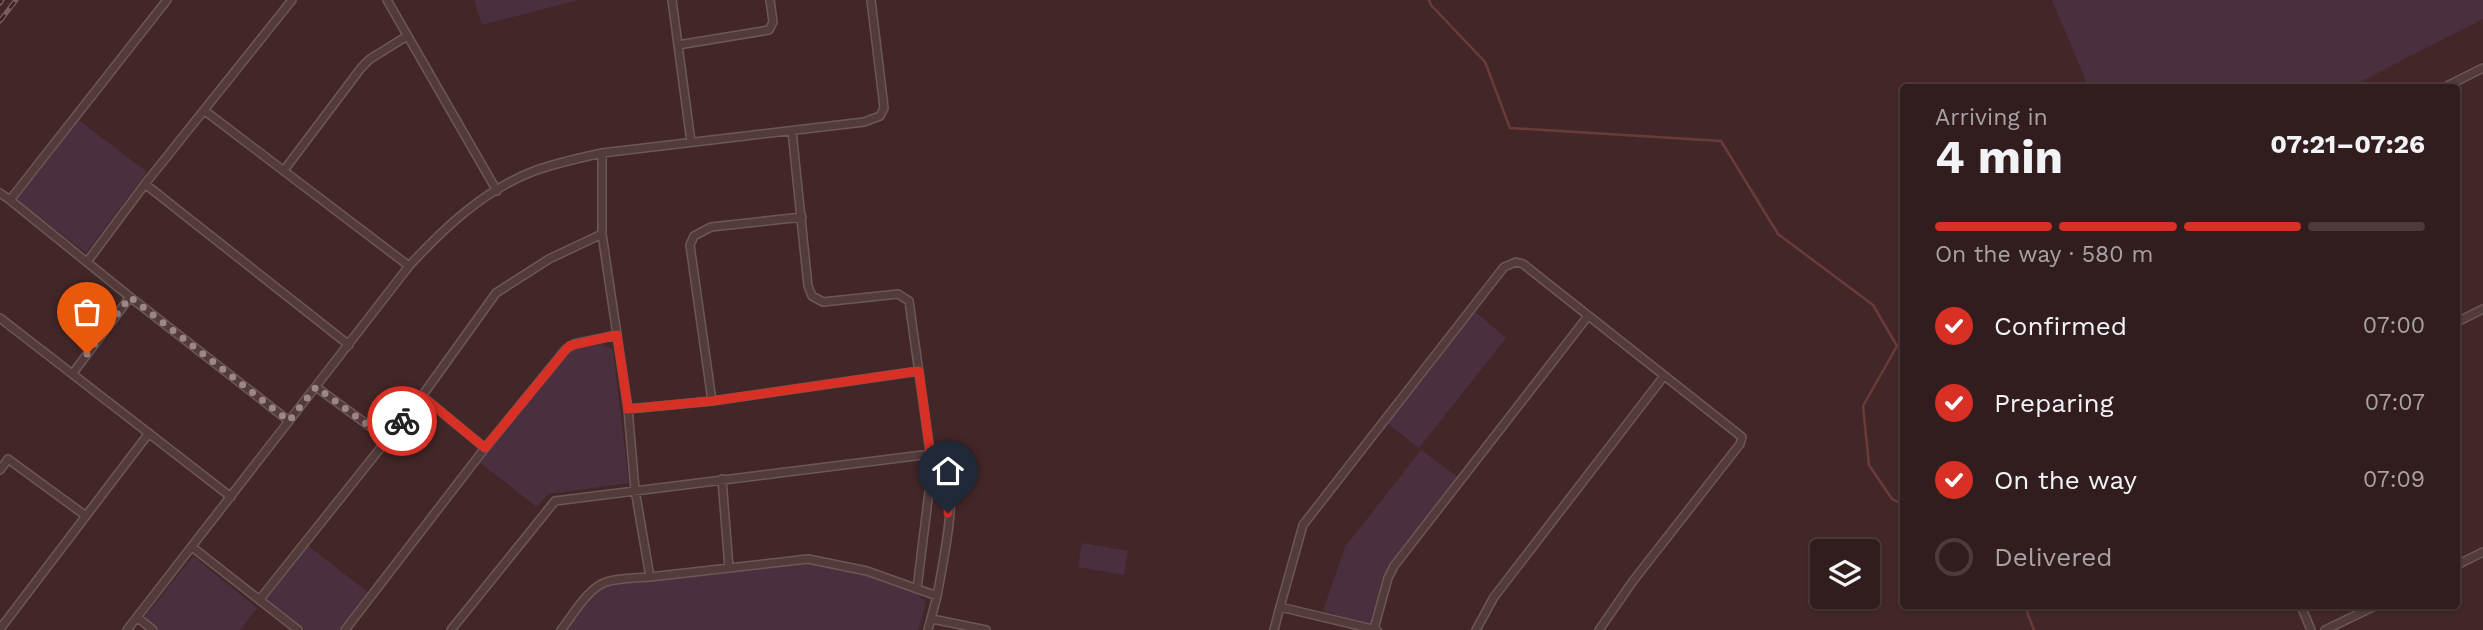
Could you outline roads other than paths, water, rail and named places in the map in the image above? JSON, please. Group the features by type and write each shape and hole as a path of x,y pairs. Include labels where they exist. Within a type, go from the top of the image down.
{"street":[{"path":"10,200 167,0"},
{"path":"87,262 145,184 292,0"},
{"path":"387,0 497,191"},
{"path":"672,0 691,142"},
{"path":"677,45 769,30 773,22 770,0"},
{"path":"127,630 410,266 457,217 532,172 602,153 864,122 880,116 884,108 871,0"},
{"path":"285,169 360,68 407,36"},
{"path":"2451,84 2483,68"},
{"path":"205,111 410,266"},
{"path":"792,131 808,286 812,296 823,302 903,295 910,305 932,466 917,589"},
{"path":"602,153 602,234 628,409 635,490 650,577"},
{"path":"145,184 349,345"},
{"path":"0,193 289,421"},
{"path":"712,401 690,245 694,236 711,227 802,217"},
{"path":"260,599 422,396 496,293 550,259 602,234"},
{"path":"1274,630 1303,525 1508,264 1516,262 1523,264 1742,435 1742,440 1633,581 1599,630"},
{"path":"73,373 130,297"},
{"path":"2460,320 2483,309"},
{"path":"1280,607 1376,629 1388,578 1401,556 1588,316"},
{"path":"0,318 231,497"},
{"path":"345,630 485,448 569,346 617,335"},
{"path":"628,409 712,401 919,371"},
{"path":"1476,630 1494,597 1664,376"},
{"path":"316,387 387,439"},
{"path":"422,396 485,448"},
{"path":"0,629 149,433"},
{"path":"451,630 555,501 931,454"},
{"path":"0,470 8,459 86,516"},
{"path":"928,630 937,596 947,534 950,493 947,483 932,466"},
{"path":"722,480 729,568"},
{"path":"192,547 298,630"},
{"path":"2460,564 2483,552"},
{"path":"561,630 594,590 608,581 807,559 867,571 937,596"},
{"path":"2302,609 2311,630"},
{"path":"2325,630 2369,609"},
{"path":"137,617 153,630"},
{"path":"932,619 986,630"}],"waterway":[{"path":"1429,0 1485,62 1510,128 1721,141 1778,234 1873,305 1897,346 1863,406 1869,465 1892,499 1900,503"},
{"path":"2028,609 2027,612 2034,630"}],"railway":[{"path":"0,21 16,0"}]}
